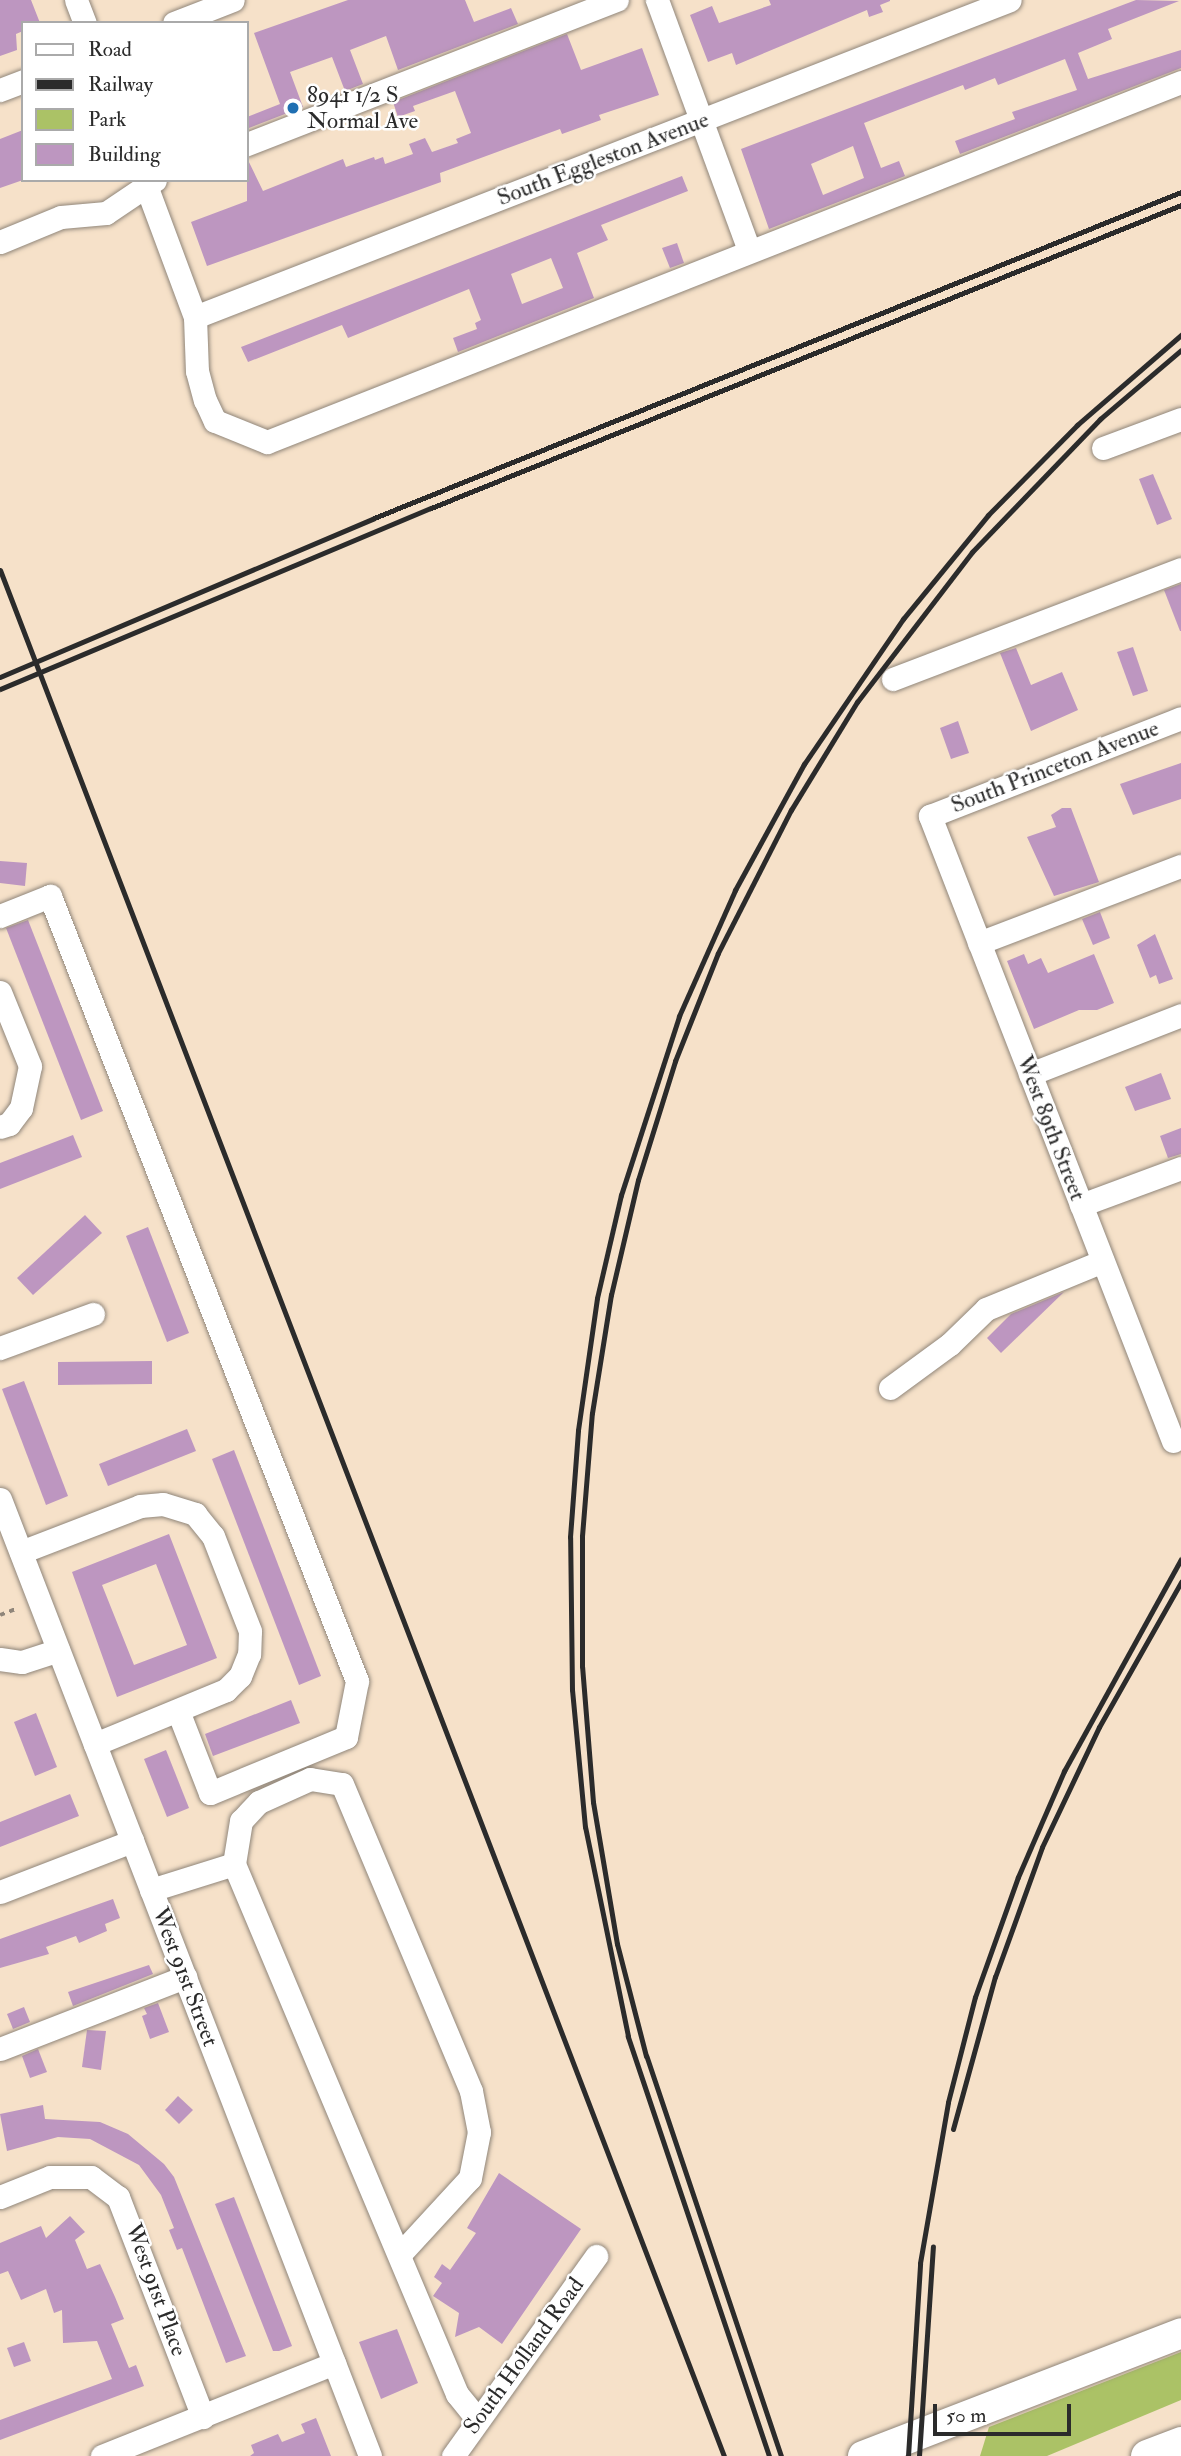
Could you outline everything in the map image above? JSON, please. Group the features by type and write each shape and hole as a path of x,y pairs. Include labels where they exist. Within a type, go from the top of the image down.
{"highway":[{"path":"1147,2456 1181,2443"}],"main road":[{"path":"863,2456 1181,2333"}],"street":[{"path":"76,0 84,21"},
{"path":"179,21 233,0"},
{"path":"248,144 617,0"},
{"path":"657,0 750,250"},
{"name":"South Eggleston Avenue","path":"195,317 1010,0"},
{"path":"0,90 21,82"},
{"path":"148,182 195,317 197,371 215,421 267,442 1181,82"},
{"path":"0,242 61,218 106,213 147,182"},
{"path":"1103,449 1181,419"},
{"path":"893,679 1181,569"},
{"name":"South Princeton Avenue","path":"930,816 1181,719"},
{"name":"West 89th Street","path":"930,816 1103,1261 1177,1435"},
{"path":"979,943 1181,866"},
{"path":"0,916 50,896 357,1681 346,1737 210,1793 178,1711"},
{"path":"0,992 30,1066 21,1108 4,1126"},
{"path":"1030,1074 1181,1015"},
{"path":"1081,1205 1181,1168"},
{"path":"890,1388 950,1344 986,1309 1103,1261"},
{"path":"0,1348 93,1314"},
{"name":"West 91st Street","path":"0,1499 370,2456"},
{"path":"21,1552 140,1506 163,1504 195,1514 213,1536 250,1631 249,1654 240,1676 226,1690 95,1744"},
{"path":"0,1659 22,1662 58,1650"},
{"path":"400,2254 470,2178 479,2132 471,2091 342,1784 310,1779 259,1801 241,1821 234,1864 457,2395 478,2420"},
{"path":"0,1892 132,1841"},
{"path":"151,1890 234,1864"},
{"path":"0,2049 185,1977"},
{"name":"West 91st Place","path":"0,2197 50,2178 91,2177 118,2196 128,2213 203,2417"},
{"name":"South Holland Road","path":"453,2456 596,2256"},
{"path":"102,2456 334,2363"}],"path":[{"path":"0,1615 16,1609"}],"green space":[{"path":"1181,2352 1181,2400 1047,2456 980,2456 989,2427"}],"building":[{"path":"0,0 31,0 39,21 21,21 21,32 16,34 17,50 0,56"},
{"path":"348,0 465,0 474,22 511,8 518,24 398,70 386,36 350,50 363,84 345,91 332,57 290,72 303,107 249,128 248,117 280,104 254,33"},
{"path":"769,0 890,1 880,5 883,12 869,17 867,10 736,65 732,53 708,62 690,15 712,6 719,23 771,5"},
{"path":"1136,0 1179,1 1108,29 1112,39 1078,53 1088,79 1181,50 1181,68 960,154 955,141 1015,119 1012,112 1077,90 1065,59 998,85 995,78 965,90 963,85 864,123 881,168 899,161 905,176 769,229 741,149","holes":["853,146 864,178 823,195 811,164"]},
{"path":"567,34 581,70 642,48 659,95 599,115 601,120 562,134 560,129 440,173 441,182 207,266 191,222 247,201 248,160 263,191 343,159 346,167 374,157 375,160 383,157 385,164 413,154 409,144 425,138 432,152 458,143 456,139 471,133 455,91 413,106 415,111 398,117 393,102"},
{"path":"21,131 21,181 0,188 0,139"},
{"path":"682,176 688,191 601,225 608,240 577,253 594,298 458,352 453,338 477,329 475,323 481,320 469,289 348,338 342,325 248,362 241,347","holes":["551,258 563,288 522,304 511,274"]},
{"path":"677,243 684,263 670,268 662,248"},
{"path":"1153,474 1172,519 1157,525 1139,479"},
{"path":"1181,584 1181,631 1180,631 1164,590"},
{"path":"1133,647 1148,691 1133,696 1117,652"},
{"path":"1016,648 1031,685 1062,672 1078,710 1031,731 1000,653"},
{"path":"958,721 969,753 951,759 940,728"},
{"path":"1181,763 1181,799 1133,815 1120,784"},
{"path":"1062,808 1071,808 1099,882 1054,896 1027,837 1056,827 1051,815"},
{"path":"0,861 27,863 25,886 0,883"},
{"path":"1100,912 1110,938 1093,945 1082,919"},
{"path":"28,920 103,1111 81,1120 6,928"},
{"path":"1155,934 1173,979 1159,984 1156,975 1150,978 1137,945"},
{"path":"1024,954 1028,964 1041,958 1048,973 1094,954 1114,1003 1097,1010 1079,1010 1034,1029 1007,961"},
{"path":"1161,1073 1171,1099 1135,1111 1125,1087"},
{"path":"1181,1128 1181,1154 1168,1158 1160,1136"},
{"path":"73,1135 82,1157 0,1189 0,1163"},
{"path":"85,1215 102,1233 33,1295 17,1278"},
{"path":"148,1227 189,1333 167,1342 126,1236"},
{"path":"1064,1292 1001,1353 987,1338 1011,1314"},
{"path":"152,1361 152,1384 58,1385 58,1362"},
{"path":"24,1381 68,1496 46,1505 2,1389"},
{"path":"187,1429 196,1451 108,1486 99,1464"},
{"path":"234,1450 321,1676 299,1685 212,1459"},
{"path":"169,1534 217,1658 117,1697 72,1572","holes":["156,1564 187,1645 134,1665 102,1585"]},
{"path":"291,1700 300,1723 213,1756 205,1734"},
{"path":"36,1713 57,1767 35,1776 14,1722"},
{"path":"166,1750 189,1808 167,1817 144,1759"},
{"path":"70,1794 79,1816 0,1847 0,1822"},
{"path":"113,1899 120,1918 105,1924 107,1931 79,1943 76,1936 46,1947 49,1954 0,1968 0,1939"},
{"path":"149,1965 153,1974 73,2006 68,1992"},
{"path":"158,2003 169,2032 150,2039 142,2016 147,2014 144,2008"},
{"path":"24,2007 30,2022 13,2029 7,2014"},
{"path":"87,2030 106,2031 101,2070 82,2067"},
{"path":"38,2049 47,2072 30,2078 22,2056"},
{"path":"178,2096 193,2110 179,2124 165,2110"},
{"path":"43,2105 45,2119 100,2122 128,2134 164,2164 174,2177 246,2356 226,2363 182,2248 177,2250 169,2230 174,2228 161,2195 139,2165 90,2139 58,2137 7,2151 0,2114"},
{"path":"499,2173 581,2229 502,2344 479,2327 455,2337 459,2313 433,2296 442,2283 434,2277 442,2264 450,2270 476,2233 467,2228"},
{"path":"234,2197 292,2346 279,2351 273,2351 215,2204"},
{"path":"70,2216 85,2232 75,2240 87,2269 100,2264 115,2297 124,2319 111,2324 129,2368 136,2365 144,2386 0,2440 0,2420 112,2379 97,2341 63,2343 62,2310 54,2313 46,2289 21,2300 8,2271 0,2274 0,2243 41,2226 46,2238"},
{"path":"397,2329 418,2383 381,2399 359,2342"},
{"path":"24,2342 31,2361 14,2367 7,2348"},
{"path":"316,2418 331,2456 250,2456 254,2453 251,2445 278,2434 282,2442 305,2433 301,2424"}],"railway":[{"path":"0,677 374,518 1181,192"},
{"path":"0,689 431,508 1181,205"},
{"path":"769,2456 628,2036 585,1827 572,1690 570,1537 578,1430 597,1298 621,1195 679,1016 735,890 804,764 903,619 988,515 1077,425 1181,335"},
{"path":"781,2456 646,2056 617,1944 593,1802 582,1666 582,1536 592,1413 611,1295 638,1180 675,1061 718,953 791,810 857,702 972,552 1100,419 1181,350"},
{"path":"0,570 724,2456"},
{"path":"908,2456 920,2263 948,2102 975,1997 1018,1877 1064,1771 1181,1559"},
{"path":"953,2129 995,1977 1042,1847 1099,1727 1181,1582"},
{"path":"919,2456 933,2246"}],"place":[{"name":"8941 1/2 S Normal Ave","path":"293,108"}]}
